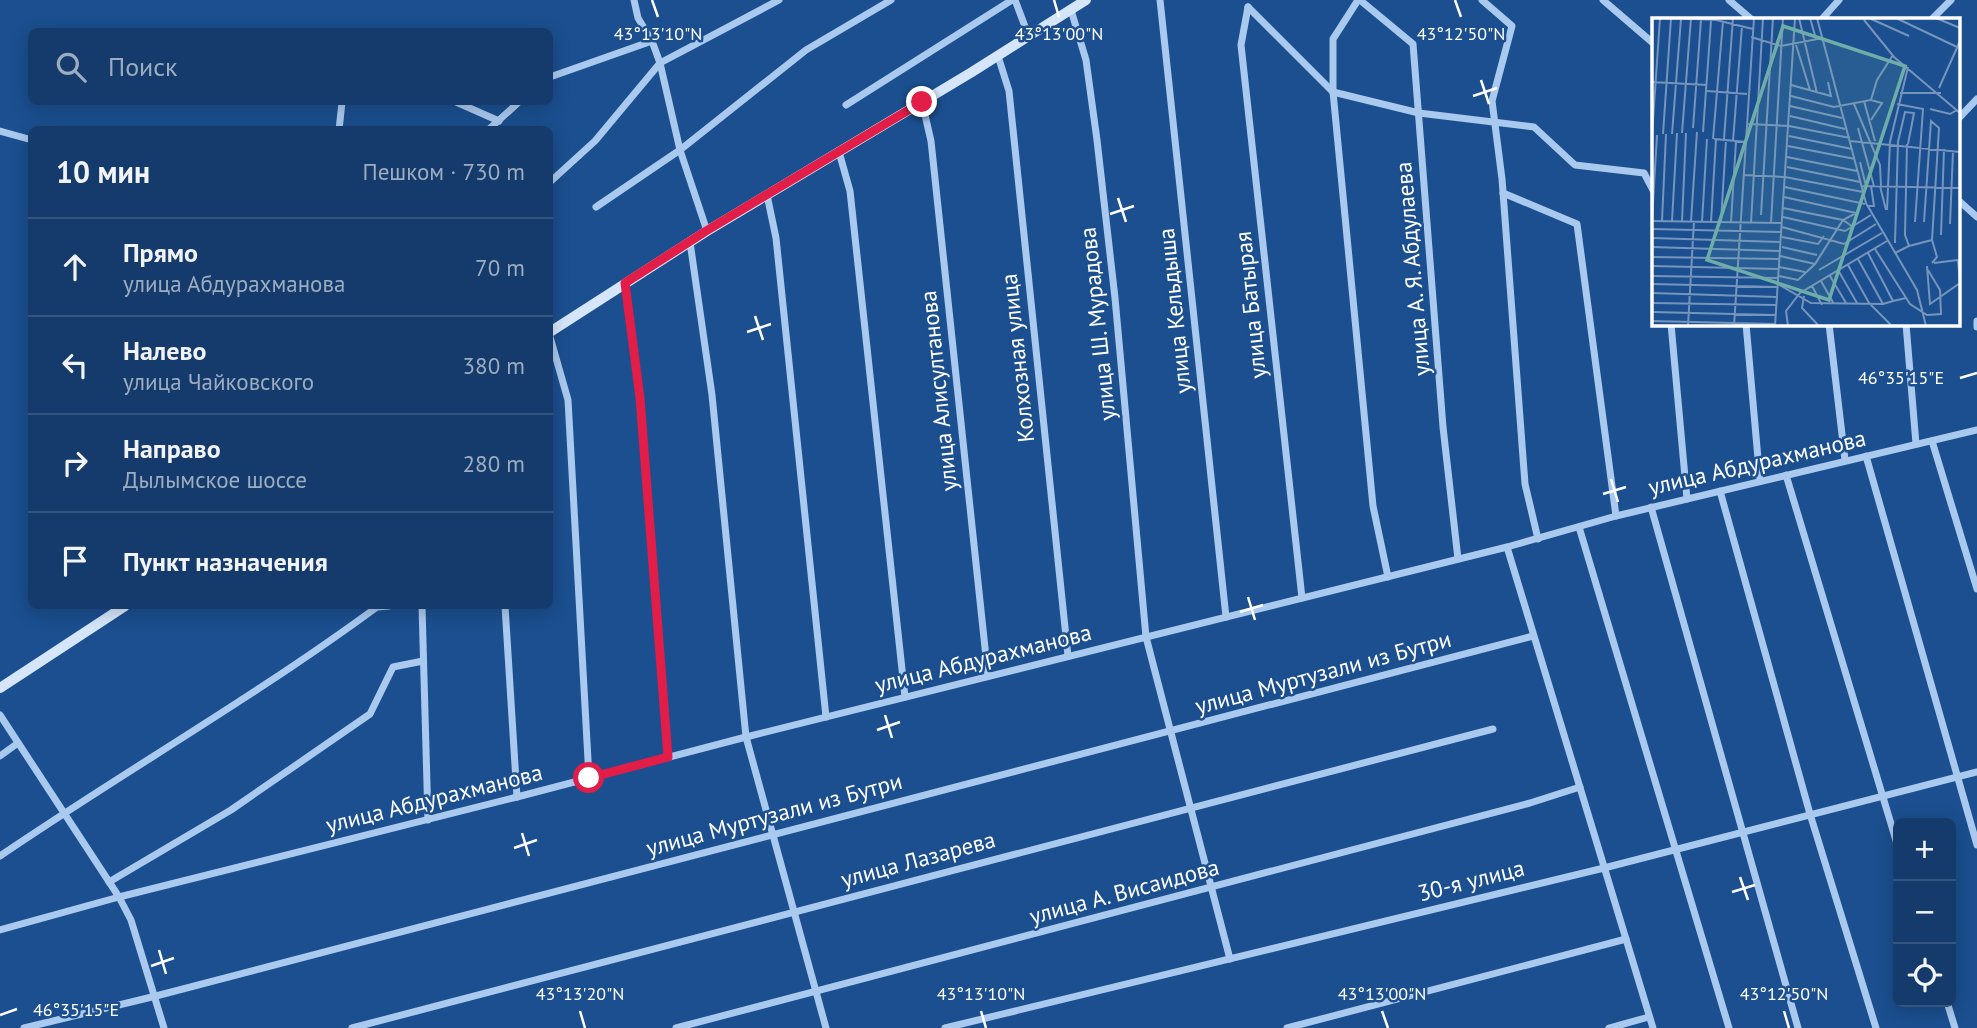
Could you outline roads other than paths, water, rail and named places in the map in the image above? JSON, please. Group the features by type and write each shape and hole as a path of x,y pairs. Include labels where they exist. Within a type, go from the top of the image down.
{"main road":[{"path":"553,330 706,231 998,56 1086,0"},
{"path":"0,688 119,609"}],"street":[{"path":"634,0 638,18 652,41 660,63 680,150 706,231"},
{"path":"553,179 596,141 660,63 779,0"},
{"path":"596,207 680,150 806,50 891,0"},
{"path":"846,105 1013,0 1029,37"},
{"name":"улица Кельдыша","path":"1160,0 1226,617"},
{"path":"1359,0 1333,39 1333,92 1373,506 1388,577"},
{"name":"улица А. Я. Абдулаева","path":"1359,0 1413,44 1443,427 1458,559"},
{"path":"1482,0 1512,26 1492,101 1502,179 1525,484 1538,539"},
{"path":"1603,0 1652,42"},
{"path":"1729,0 1750,18"},
{"path":"1823,18 1839,0"},
{"path":"1934,18 1951,0"},
{"name":"улица Батырая","path":"1302,598 1241,45 1248,7 1333,92"},
{"name":"улица Ш. Мурадова","path":"1071,10 1086,60 1095,127 1115,298 1146,637 1230,959"},
{"path":"553,76 652,41"},
{"name":"Колхозная улица","path":"998,56 1009,91 1068,656"},
{"path":"1333,92 1419,113 1534,127 1575,165 1644,173 1652,188"},
{"path":"1960,117 1977,99"},
{"name":"улица Алисултанова","path":"922,102 931,141 988,676"},
{"path":"339,126 342,105"},
{"path":"463,105 499,121"},
{"path":"493,126 516,105"},
{"path":"0,131 28,139"},
{"path":"839,152 850,191 905,697"},
{"path":"1503,193 1577,224 1616,516"},
{"path":"766,195 776,237 826,717"},
{"path":"1960,202 1977,217"},
{"path":"690,242 712,395 746,737 826,1028"},
{"path":"625,283 640,398 668,757"},
{"path":"1977,321 1977,327"},
{"path":"1671,326 1687,499"},
{"path":"1746,326 1760,481"},
{"path":"1829,326 1845,460"},
{"path":"1906,326 1916,444"},
{"path":"553,348 568,400 589,778"},
{"name":"улица Абдурахманова","path":"0,930 119,897 746,737 1507,547 1651,507 1977,430"},
{"path":"1933,441 1977,589"},
{"path":"1866,456 1977,845"},
{"path":"1786,475 1893,831"},
{"path":"1720,491 1810,814 1876,1028"},
{"path":"1651,507 1798,1028"},
{"path":"1578,527 1728,1028"},
{"path":"1507,547 1653,1028"},
{"path":"0,856 318,650 374,609"},
{"path":"422,609 428,820"},
{"path":"505,609 517,797"},
{"name":"улица Муртузали из Бутри","path":"24,1028 156,996 1534,636"},
{"path":"109,883 231,810 370,714 393,667 423,661"},
{"path":"0,715 119,897 131,920 164,1028"},
{"name":"улица Лазарева","path":"352,1028 1493,729"},
{"path":"0,756 18,743"},
{"name":"30-я улица","path":"944,1028 974,1025 1977,772"},
{"name":"улица А. Висаидова","path":"676,1028 1530,803 1580,787"},
{"path":"1287,1028 1626,939"},
{"path":"1949,1007 1955,1028"},
{"path":"1609,1028 1649,1017"}]}
